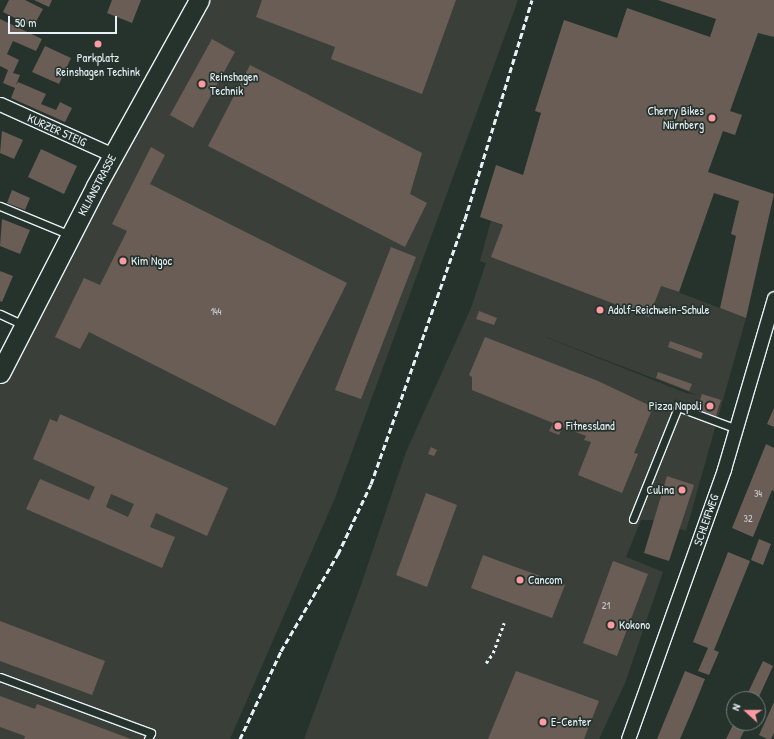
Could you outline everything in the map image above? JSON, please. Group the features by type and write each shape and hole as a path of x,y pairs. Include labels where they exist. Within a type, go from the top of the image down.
{"main road":[{"name":"KILIANSTRASSE","path":"0,373 113,156 199,0"}],"street":[{"name":"KURZER STEIG","path":"0,104 113,156"},
{"name":"SCHLEIFWEG","path":"628,739 770,330 774,298"}],"lane":[{"path":"0,206 71,235"},
{"path":"0,314 24,325"},
{"path":"633,519 678,407 736,429"},
{"path":"0,677 151,733 148,739"}],"path":[{"path":"486,663 494,653 504,623"}],"shaded area":[{"path":"202,0 518,0 335,498 230,739 0,739 0,364"},
{"path":"491,221 746,318 686,531 655,520 641,520 626,557 663,572 625,683 599,739 304,739 360,588 406,452 471,308 486,263 480,261","holes":["546,337 697,395 686,393"]}],"building":[{"path":"9,0 25,0 43,9 33,27 3,12"},
{"path":"34,0 52,0 49,7"},
{"path":"112,0 141,0 132,23 107,13"},
{"path":"262,0 456,0 422,94 331,59 335,47 256,17"},
{"path":"658,0 774,0 774,37 758,33 730,111 742,115 735,135 723,131 708,172 774,194 746,318 720,308 736,236 731,234 739,201 714,193 679,292 661,286 649,317 491,257 503,225 480,217 496,165 523,175 541,113 535,111 564,20 617,38 627,8 710,37 716,19"},
{"path":"0,19 42,39 36,51 13,41 7,54 19,60 13,73 20,75 16,85 18,82 46,94 41,104 56,110 60,102 72,108 65,122 11,98 15,88 3,83 8,70 0,66"},
{"name":"Reinshagen Technik","path":"212,39 235,52 193,128 170,115"},
{"path":"45,46 71,58 59,84 32,72"},
{"path":"250,65 422,153 410,194 427,203 405,247 208,146"},
{"path":"2,131 23,140 14,159 0,153"},
{"path":"151,147 165,155 150,184 347,283 275,426 89,332 80,349 55,337 84,278 100,285 127,231 112,224"},
{"path":"41,149 77,166 64,194 28,177"},
{"path":"12,190 30,198 25,210 7,203"},
{"path":"2,219 30,230 20,254 0,246"},
{"path":"391,247 416,257 361,399 335,390"},
{"path":"0,271 13,276 2,302 0,301"},
{"path":"479,311 497,318 494,325 476,319"},
{"path":"485,337 598,381 653,407 634,453 638,454 622,493 578,475 591,442 584,440 586,436 563,427 559,435 549,431 553,423 472,390 472,377 469,375"},
{"path":"670,341 703,353 701,359 668,347"},
{"path":"658,372 692,384 689,391 656,378"},
{"path":"702,394 721,400 716,416 697,410"},
{"path":"774,408 774,427 767,424"},
{"path":"60,414 228,488 207,536 156,513 150,527 175,537 162,568 26,509 40,479 89,500 95,487 33,459 50,419 57,422","holes":["111,494 134,504 128,517 106,507"]},
{"path":"766,444 774,448 774,491 772,490 753,537 732,528"},
{"path":"431,447 437,450 434,456 428,454"},
{"path":"667,476 694,485 669,561 644,553"},
{"path":"426,493 457,505 427,587 396,575"},
{"path":"759,539 771,544 763,565 751,560"},
{"path":"728,552 750,561 714,650 719,652 709,675 698,671 708,648 693,642"},
{"path":"483,555 565,585 552,618 471,588"},
{"path":"613,561 648,574 617,656 583,643"},
{"path":"0,621 105,661 92,695 0,661"},
{"path":"763,661 773,666 762,691 749,691"},
{"name":"E-Center","path":"516,671 599,701 584,739 488,739"},
{"path":"685,671 705,679 692,711 680,739 657,739"},
{"path":"0,696 35,709 37,704 131,739 24,739 25,736 0,727"},
{"path":"774,702 774,733 771,739 767,739 759,735 761,731 766,731 766,720"},
{"path":"730,731 744,731 740,739 726,739"}],"railway":[{"path":"240,739 281,651 338,554 371,484 465,219 532,0"}],"place":[{"name":"Parkplatz Reinshagen Techink","path":"98,44"},
{"name":"Reinshagen Technik","path":"202,84"},
{"name":"Cherry Bikes Nürnberg","path":"712,118"},
{"name":"Kim Ngoc","path":"123,261"},
{"name":"Adolf-Reichwein-Schule","path":"600,310"},
{"name":"Pizza Napoli","path":"710,406"},
{"name":"Fitnessland","path":"558,426"},
{"name":"Culina","path":"682,490"},
{"name":"Cancom","path":"520,580"},
{"name":"Kokono","path":"611,625"},
{"name":"E-Center","path":"543,722"}]}
